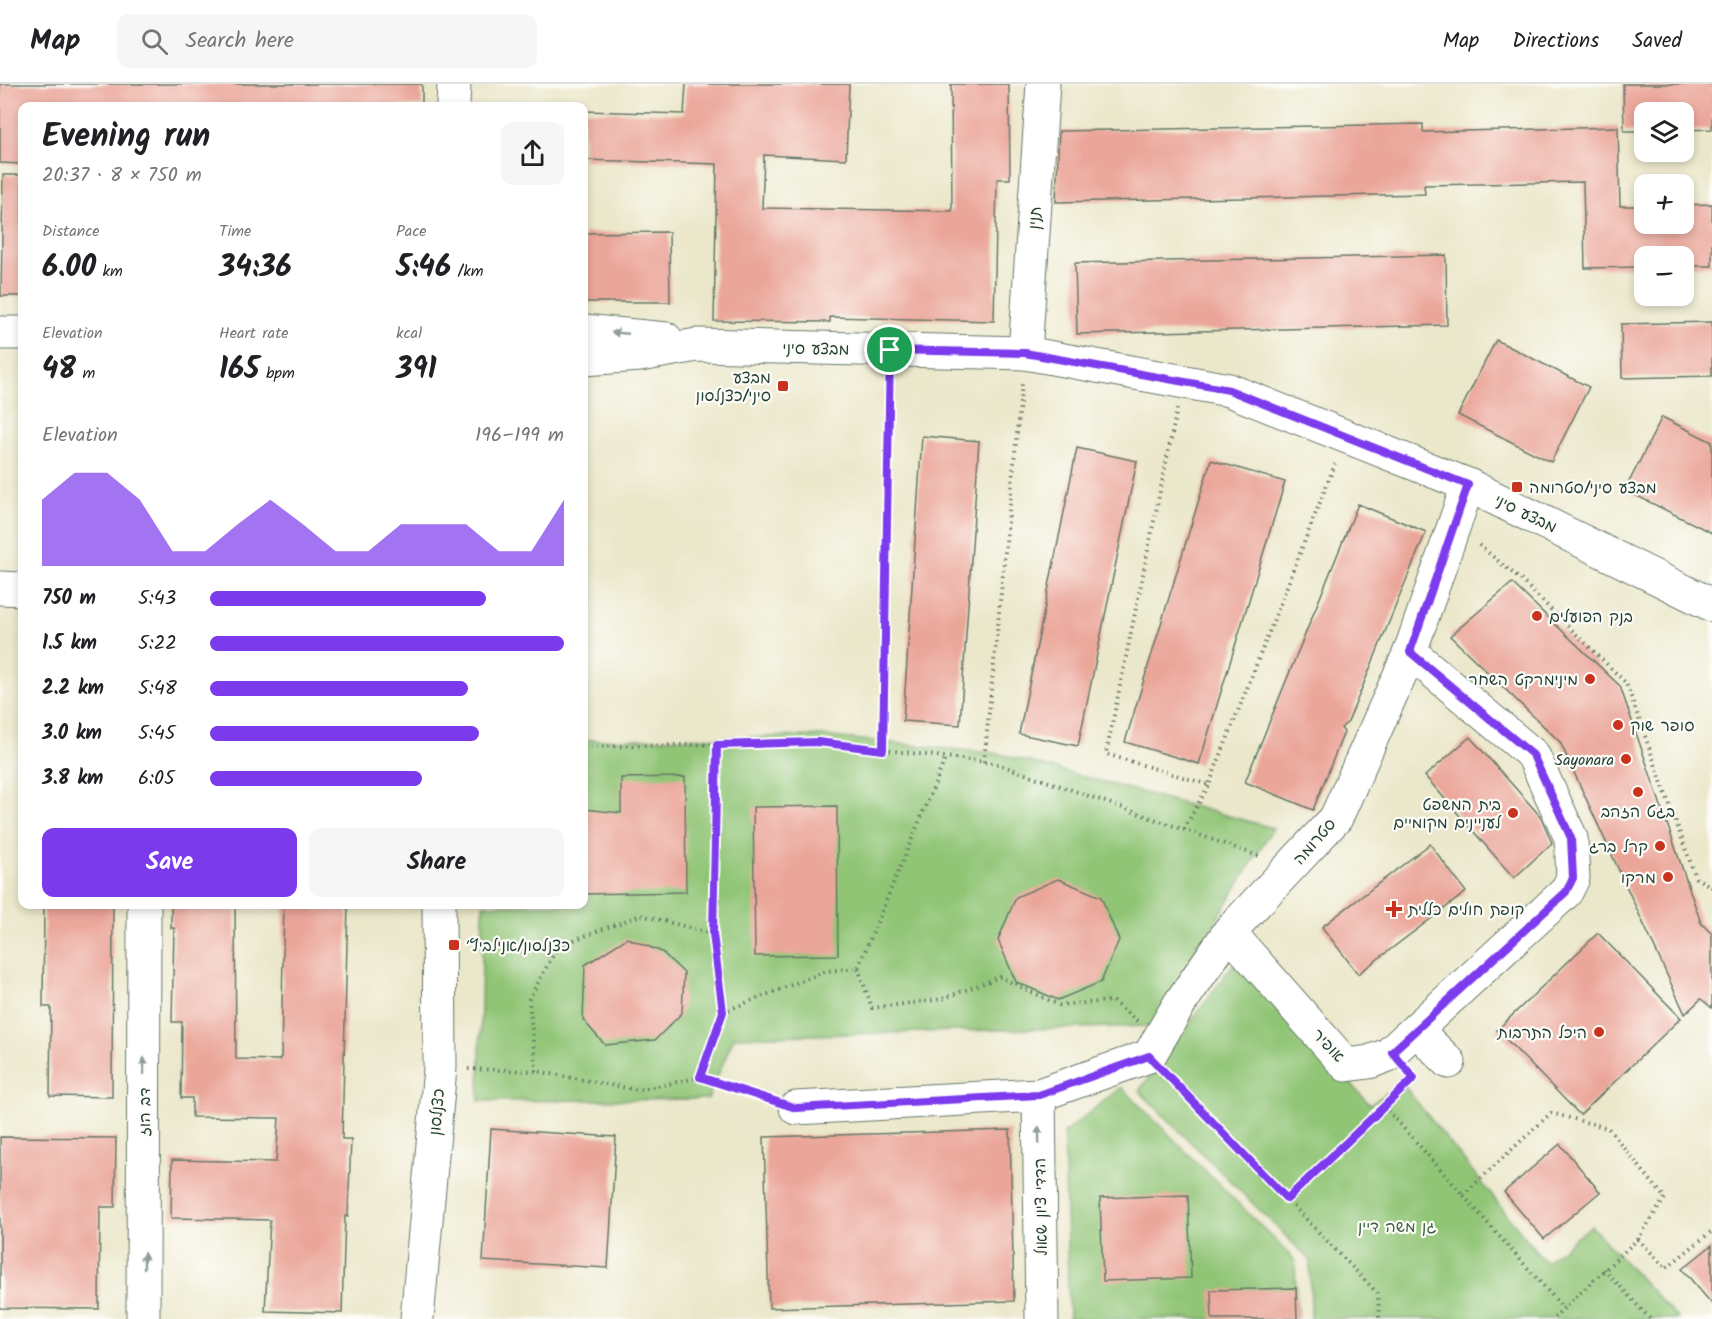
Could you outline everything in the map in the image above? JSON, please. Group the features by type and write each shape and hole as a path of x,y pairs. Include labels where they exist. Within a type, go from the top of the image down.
{"street":[{"path":"453,102 454,84"},
{"name":"תנין","path":"1025,353 1043,84"},
{"name":"מבצע סיני","path":"588,331 649,335 697,345 1025,353 1229,390 1468,485 1711,601"},
{"path":"0,333 18,333"},
{"name":"מבצע סיני","path":"588,359 640,355 697,345"},
{"name":"סטרומה","path":"1154,1048 1180,1003 1229,932 1336,818 1410,652 1468,485"},
{"path":"0,588 18,589"},
{"name":"אופיר","path":"1229,932 1346,1065 1370,1062 1392,1052 1566,892 1573,878 1574,861 1568,829 1533,755 1410,652"},
{"name":"דב הוז","path":"143,1319 144,909"},
{"name":"כצנלסון","path":"417,1319 440,1068 439,909"},
{"path":"1416,1030 1449,1062"},
{"path":"796,1108 1039,1095 1154,1048"},
{"name":"הדדי ציון שאול","path":"1039,1095 1042,1319"}],"path":[{"path":"883,750 890,350"},
{"path":"984,762 1025,353"},
{"path":"1182,382 1106,754 1209,785"},
{"path":"1184,829 1209,785 1346,436"},
{"path":"1454,523 1521,580 1626,683 1696,878 1712,887"},
{"path":"588,747 818,742 995,763 1291,867"},
{"path":"700,1077 723,1012 713,934 717,745"},
{"path":"946,757 858,968 872,1008 942,999 1000,977 1059,1005 1112,1001 1287,1199 1378,1294 1380,1319"},
{"path":"536,1071 529,999 558,946 641,915 713,934"},
{"path":"723,1012 826,971 858,968"},
{"path":"1287,1199 1414,1078 1392,1052"},
{"path":"440,1068 536,1071 638,1090 700,1077 796,1108"},
{"path":"1384,1106 1563,1308"},
{"path":"1463,1195 1551,1113 1608,1128 1665,1198 1638,1239 1552,1319"},
{"path":"1638,1239 1666,1268 1712,1232"},
{"path":"1604,1269 1650,1319"}],"green space":[{"path":"823,736 1000,754 1273,828 1152,1026 734,1037 708,1099 479,1101 483,909 588,909 588,740"},
{"name":"גן משה דיין","path":"1238,958 1370,1105 1401,1082 1545,1262 1591,1226 1678,1319 1311,1319 1310,1260 1139,1091"},
{"path":"1121,1087 1295,1260 1297,1319 1069,1319 1064,1133"}],"building":[{"path":"0,84 422,84 422,102 18,102 18,164 0,163"},
{"path":"686,84 849,84 846,159 764,155 762,208 952,211 951,84 1009,84 1010,179 997,179 994,321 830,317 830,322 714,321 717,164 588,160 588,111 684,114"},
{"path":"1623,84 1712,84 1712,129 1694,130 1694,102 1634,102 1634,131 1624,131"},
{"path":"1423,124 1423,132 1618,127 1620,206 1634,206 1634,234 1694,234 1694,205 1712,204 1712,266 1694,266 1694,246 1634,246 1634,267 1585,268 1583,182 1424,185 1425,194 1056,202 1059,131"},
{"path":"3,175 18,175 18,296 1,296"},
{"path":"669,232 670,302 588,302 588,233"},
{"path":"1446,255 1447,325 1077,334 1075,263"},
{"path":"1712,322 1712,376 1622,378 1621,324"},
{"path":"1496,340 1589,387 1551,462 1458,415"},
{"path":"1662,417 1712,442 1712,533 1625,490"},
{"path":"922,436 979,441 960,725 903,721"},
{"path":"1077,448 1137,461 1078,746 1019,734"},
{"path":"1211,460 1285,482 1199,764 1125,742"},
{"path":"1358,504 1426,532 1348,722 1341,728 1344,732 1313,810 1245,782"},
{"path":"1512,583 1620,686 1701,923 1712,934 1712,1008 1701,999 1685,1014 1560,742 1450,636"},
{"path":"1470,737 1541,817 1552,843 1514,878 1425,776"},
{"path":"685,777 686,892 588,894 588,809 621,813 621,778"},
{"path":"837,806 838,955 755,956 753,807"},
{"name":"קופת חולים כללית","path":"1430,844 1466,892 1358,974 1322,927"},
{"path":"1058,879 1101,897 1119,940 1101,982 1058,1000 1016,982 998,940 1016,897"},
{"path":"44,909 113,909 112,1097 50,1096 51,1007 43,1007"},
{"path":"171,909 235,909 236,1059 279,1060 281,1057 284,909 348,909 342,1139 351,1139 348,1216 345,1216 342,1313 265,1311 270,1220 171,1218 172,1160 276,1162 279,1118 192,1117 192,1098 181,1098 182,1022 172,1022 174,928 171,928"},
{"path":"1598,933 1681,1018 1580,1115 1497,1030"},
{"path":"627,938 662,952 684,973 682,1013 655,1040 605,1045 583,1020 585,965"},
{"path":"491,1129 616,1137 608,1268 483,1261"},
{"path":"1010,1130 1014,1301 769,1308 764,1137"},
{"path":"0,1137 116,1138 115,1207 100,1207 99,1309 0,1308"},
{"path":"1560,1144 1600,1192 1544,1239 1504,1192"},
{"path":"1188,1195 1191,1278 1103,1281 1100,1198"},
{"path":"1712,1245 1712,1304 1682,1269"},
{"path":"1296,1288 1297,1319 1212,1319 1211,1290"}],"place":[{"name":"מבצע סיני/כצנלסון","path":"783,386"},
{"name":"מבצע סיני/סטרומה","path":"1517,487"},
{"name":"בנק הפועלים","path":"1537,616"},
{"name":"מינימרקט השחר","path":"1590,679"},
{"name":"סופר שוק","path":"1618,725"},
{"name":"Sayonara","path":"1626,759"},
{"name":"בגט הזהב","path":"1638,792"},
{"name":"בית המשפט לעניינים מקומיים","path":"1513,813"},
{"name":"קרל ברג","path":"1660,846"},
{"name":"מרקו","path":"1668,877"},
{"name":"קופת חולים כללית","path":"1394,909"},
{"name":"כצנלסון/אנילביץ׳","path":"454,945"},
{"name":"היכל התרבות","path":"1599,1032"}],"route":[{"path":"890,350 1025,353 1229,390 1468,485 1410,652 1533,755 1562,813 1571,838 1574,861 1573,878 1566,892 1392,1052 1414,1078 1287,1199 1149,1056 1039,1095 796,1108 700,1077 723,1012 713,934 717,745 818,742 883,750 890,350"}]}
